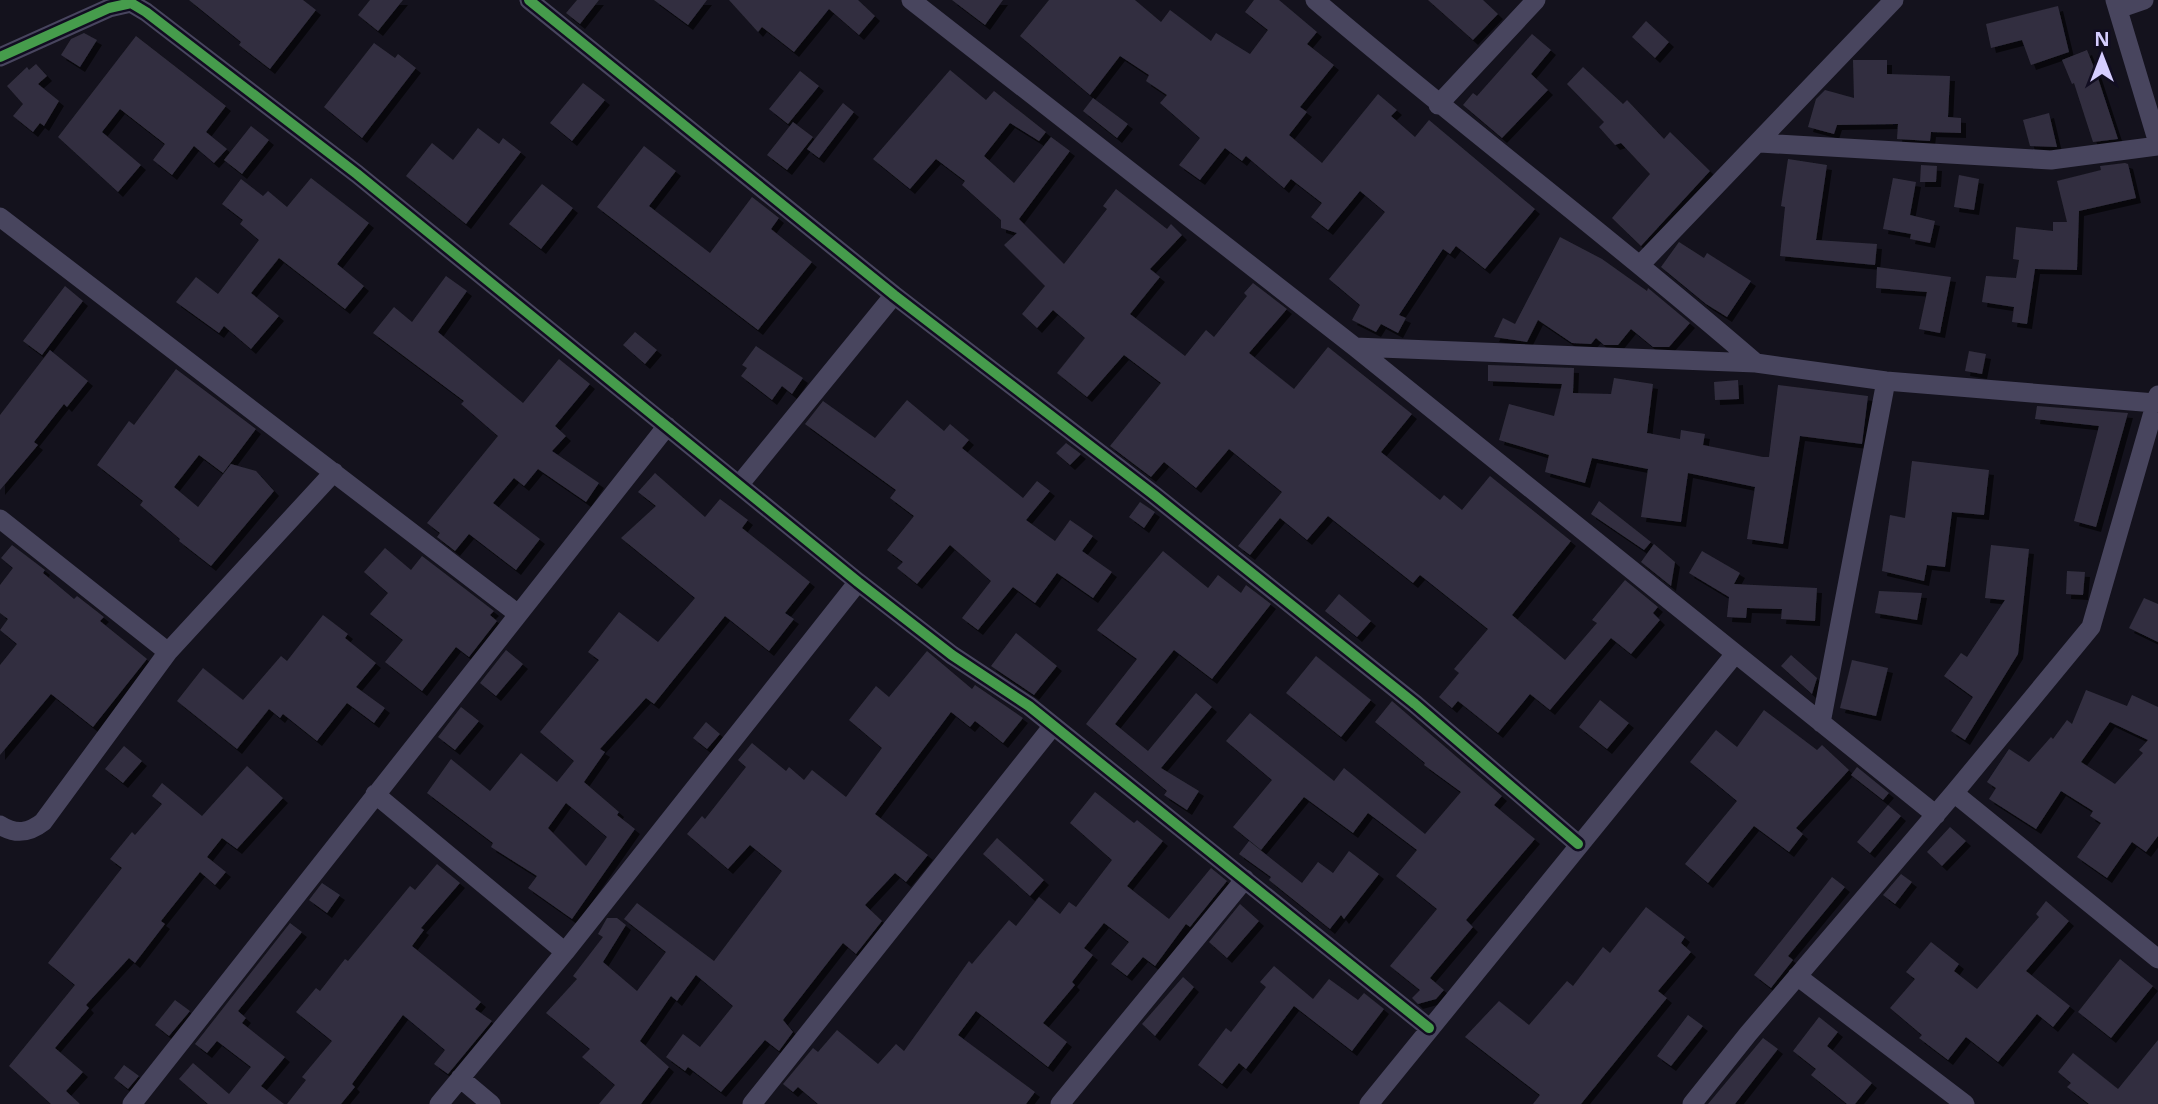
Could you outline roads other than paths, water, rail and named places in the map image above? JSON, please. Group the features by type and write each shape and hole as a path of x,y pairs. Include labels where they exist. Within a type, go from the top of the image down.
{"street":[{"path":"529,0 894,295 1318,625 1578,844"},
{"path":"911,0 1355,348 1936,815"},
{"path":"1315,0 1438,105 1641,264 1756,363"},
{"path":"1438,105 1536,0"},
{"path":"1641,264 1760,143 1894,0"},
{"path":"1760,143 2051,160 2158,144 2117,5 2144,0"},
{"path":"0,57 109,8 131,4 357,174 858,582 952,655 1029,706 1429,1028"},
{"path":"0,217 518,614"},
{"path":"739,485 894,295"},
{"path":"1355,348 1756,363 1886,381 2156,399 2091,626 1936,815 1797,976 1692,1104"},
{"path":"1821,723 1886,381"},
{"path":"132,1104 667,426"},
{"path":"0,825 21,832 33,830 43,822 168,652 334,471"},
{"path":"0,519 168,652"},
{"path":"439,1104 565,952 858,582"},
{"path":"1369,1104 1735,654"},
{"path":"752,1104 1052,727"},
{"path":"1954,793 2158,959"},
{"path":"375,794 565,952"},
{"path":"1060,1104 1245,879"},
{"path":"1797,976 1965,1104"},
{"path":"460,1078 491,1104"}]}
